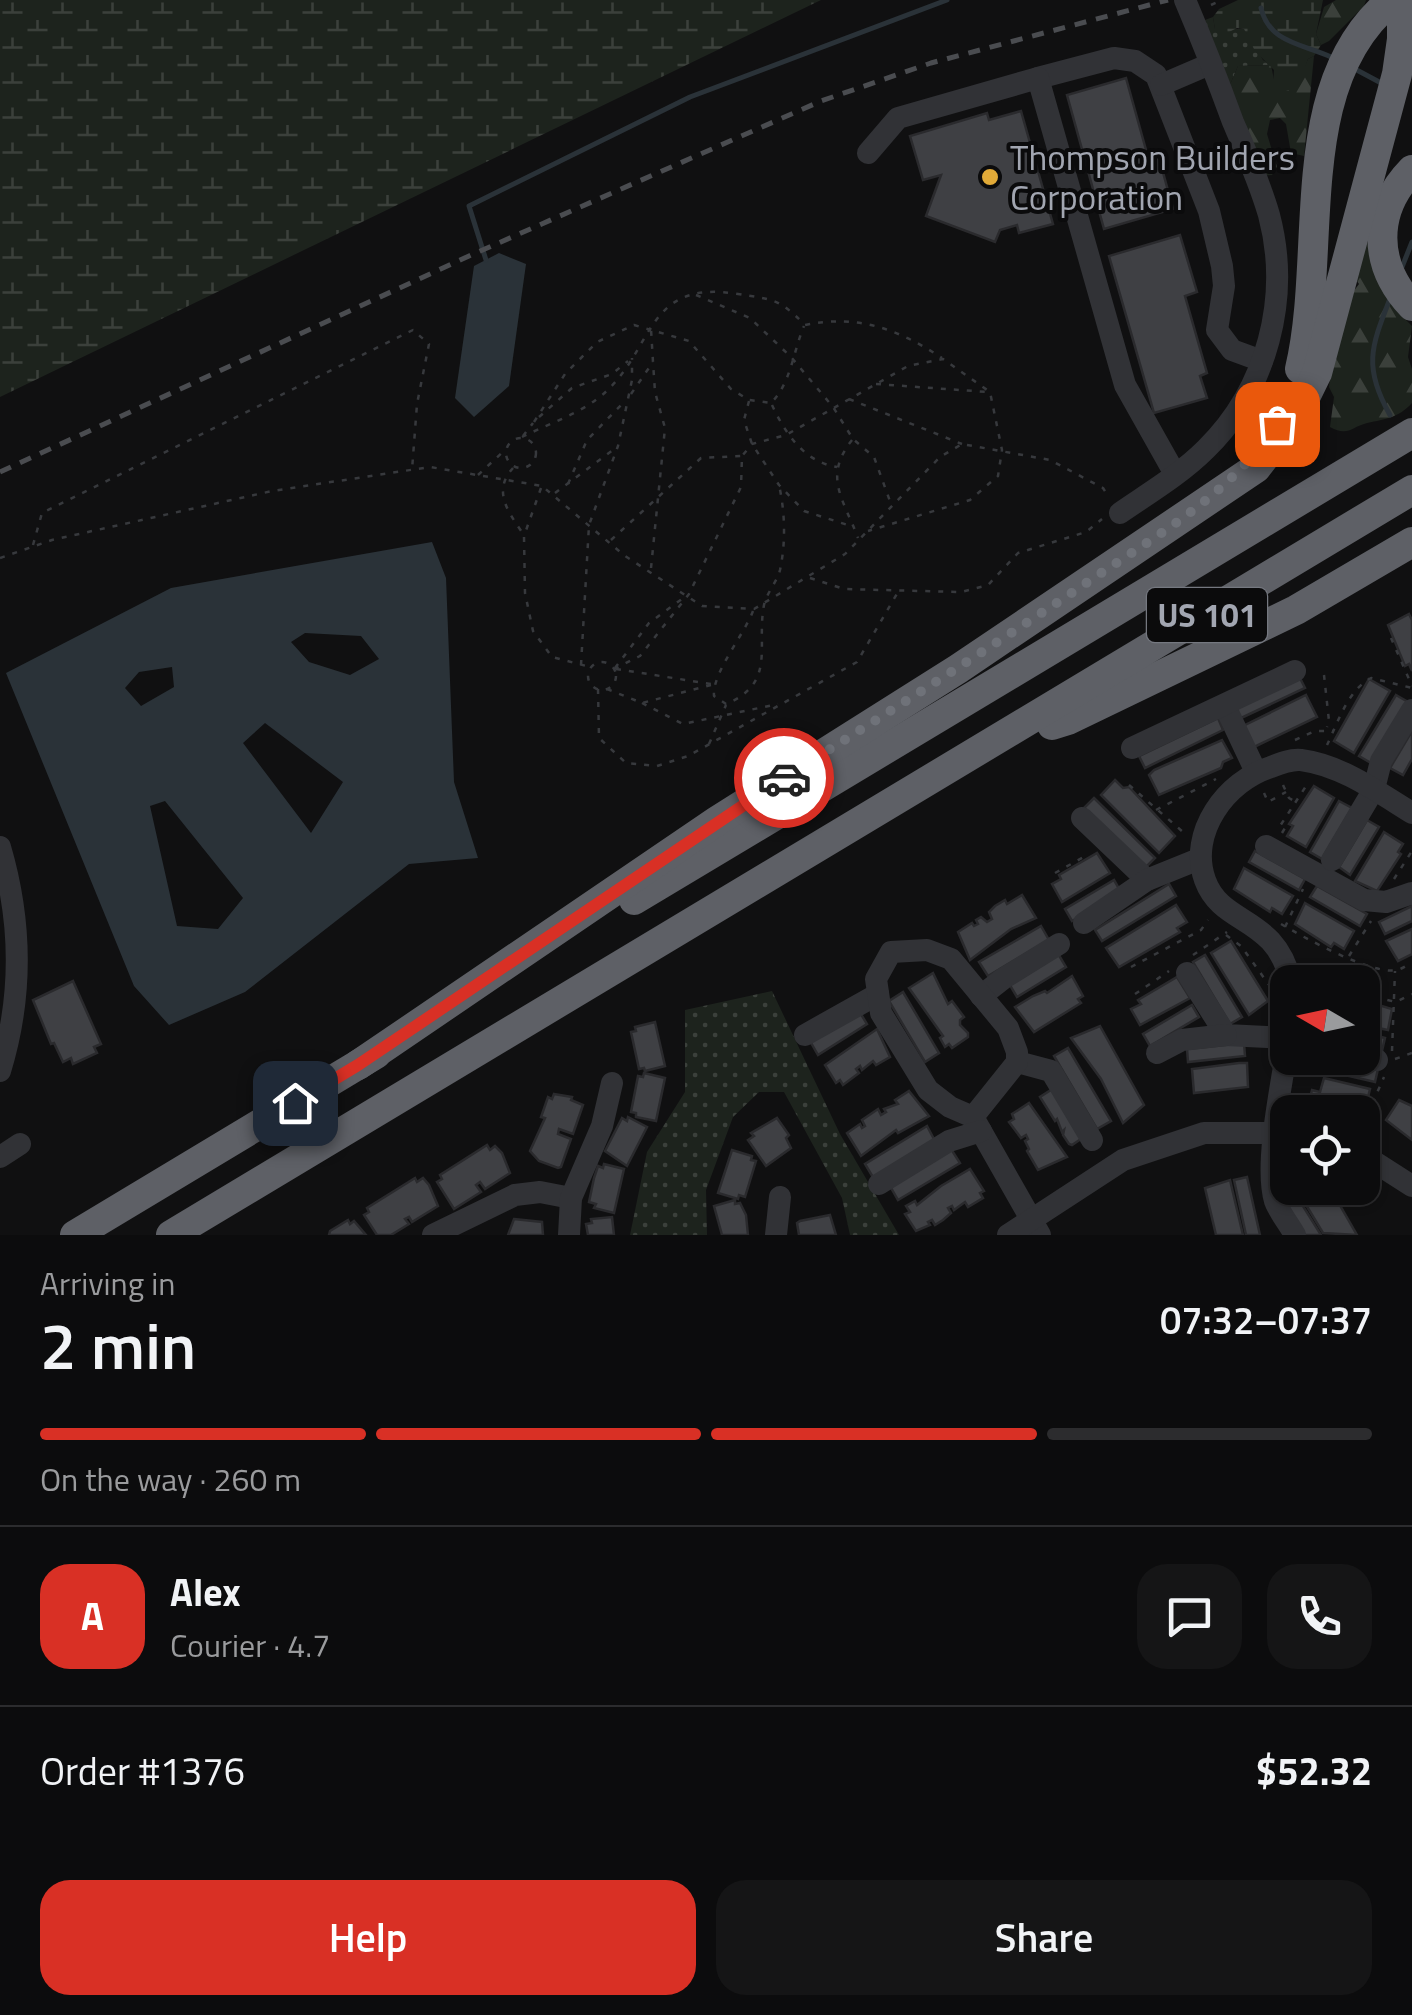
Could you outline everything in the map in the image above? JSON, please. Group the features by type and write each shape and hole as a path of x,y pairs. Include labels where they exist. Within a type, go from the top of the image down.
{"highway":[{"path":"1214,497 1268,437 1296,386 1309,315 1327,104 1350,47 1392,0"},
{"path":"358,1065 717,821 958,669 1256,468 1278,443 1304,402 1322,357 1399,66 1402,0"},
{"path":"1408,302 1387,271 1381,235 1390,200 1412,170"},
{"name":"US 101","path":"75,1235 1412,434"},
{"name":"US 101","path":"171,1235 1412,490"},
{"path":"1001,739 1068,720 1306,604 1412,542"}],"street":[{"path":"1112,515 1176,474 1224,429 1243,403 1262,361 1278,294 1269,216 1185,0"},
{"path":"868,153 898,118 1114,58 1135,61 1156,75 1161,85 1209,211 1224,286 1217,330 1232,350 1262,361"},
{"path":"1161,85 1210,64"},
{"path":"1038,78 1125,385 1176,474"},
{"path":"1132,748 1294,671"},
{"path":"1225,706 1259,779"},
{"path":"1323,865 1374,789 1380,761 1412,710"},
{"path":"1084,923 1196,849 1213,812 1230,791 1295,759 1322,764 1412,813"},
{"path":"1082,818 1147,880"},
{"path":"1266,846 1323,865 1364,900 1383,902 1412,893"},
{"path":"0,847 17,987 0,1070"},
{"path":"1196,849 1211,895 1259,928 1277,946 1281,965"},
{"path":"981,996 1060,944"},
{"path":"880,1184 977,1124 1017,1062 1008,1028 951,959 927,950 892,952 876,979 881,1013 928,1090 977,1124 1035,1228"},
{"path":"1187,974 1226,1036"},
{"path":"806,1034 878,994"},
{"path":"1157,1053 1182,1040 1226,1036 1270,1040"},
{"path":"1017,1062 1052,1071 1092,1140"},
{"path":"569,1235 571,1198 602,1126 612,1083"},
{"path":"1008,1235 1035,1228 1123,1160 1204,1133 1270,1132"},
{"path":"0,1157 20,1144"},
{"path":"1380,1166 1412,1186"},
{"path":"433,1235 515,1195 540,1192 571,1198"},
{"path":"776,1235 780,1196"},
{"path":"1278,1205 1295,1235"}],"path":[{"path":"478,475 512,440 596,399 618,378 666,306 714,290 780,300 804,324"},
{"path":"694,294 750,318 791,357 833,406 853,439 874,457 891,505"},
{"path":"804,324 833,319 880,325 912,339 990,392 1002,450 998,476 970,500 866,531"},
{"path":"771,404 785,390 791,357 804,324"},
{"path":"522,438 564,374 598,342 634,325 689,342 731,389 749,400 771,404"},
{"path":"650,329 655,392 665,428 650,572"},
{"path":"32,547 42,513 413,330 429,344 417,404 412,470"},
{"path":"581,665 589,525 618,446 632,358"},
{"path":"534,422 572,388 612,374 632,358"},
{"path":"614,669 640,656 689,594 741,487 742,456 752,444 786,436 908,366 943,359"},
{"path":"568,484 587,440 628,399 653,362"},
{"path":"874,384 990,392"},
{"path":"808,577 844,589 961,592 988,585 1018,553 1086,532 1112,515 1103,488 1050,460 962,444 848,398"},
{"path":"749,400 744,420 752,444 779,485 804,512 854,528"},
{"path":"771,404 786,436 822,465 837,467"},
{"path":"506,449 507,460 514,467 528,467 536,455 532,442 522,438"},
{"path":"853,439 838,458 836,478 859,539"},
{"path":"0,558 32,547 272,491 430,467 542,486 609,542 702,606 754,609 845,554 940,458 962,444"},
{"path":"553,495 618,446"},
{"path":"609,542 701,458 742,456"},
{"path":"514,467 502,479 501,489 510,516 524,536"},
{"path":"726,704 742,697 762,671 764,603 780,572 785,512 779,485"},
{"path":"542,486 524,536 525,594 533,631 552,657 590,667 602,661 614,669 713,684"},
{"path":"590,667 588,680 598,689 599,738 626,763 657,766 688,756 857,662 898,592"},
{"path":"608,688 616,678 614,669 649,623 689,594"},
{"path":"726,704 714,696 713,684 754,609"},
{"path":"1391,638 1412,687"},
{"path":"1324,675 1329,722 1326,729"},
{"path":"1322,755 1364,680 1412,687"},
{"path":"642,703 713,684"},
{"path":"598,689 608,688 683,724 782,703"},
{"path":"709,744 726,704"},
{"path":"1280,826 1314,773"},
{"path":"1280,778 1286,792 1297,802"},
{"path":"1259,779 1268,802 1286,792"},
{"path":"1129,786 1196,849"},
{"path":"1055,873 1106,841"},
{"path":"1348,957 1412,851"},
{"path":"1276,937 1323,865"},
{"path":"1131,967 1201,930 1212,915"},
{"path":"1272,918 1326,950 1394,971 1412,963"},
{"path":"1225,934 1241,946 1270,988"},
{"path":"1380,998 1396,1002 1412,994"},
{"path":"1380,1059 1404,1058 1412,1053"}],"green space":[{"path":"0,0 821,0 0,397"},
{"path":"1238,0 1323,0 1316,34 1321,45 1308,59 1298,87 1290,91 1273,87 1274,70 1255,51 1244,29 1225,34 1215,29 1213,17 1219,9"},
{"path":"1336,0 1366,0 1321,45 1316,34 1324,7"},
{"path":"1213,17 1215,29 1244,29 1263,60 1271,65 1238,66 1229,87 1205,20"},
{"path":"1314,56 1304,156 1291,153 1286,124 1280,118 1270,120 1267,134 1277,167 1272,175 1259,176 1229,87 1238,66 1271,65 1274,80 1305,66"},
{"path":"1368,243 1401,315 1412,326 1408,357 1412,403 1391,417 1341,431 1330,427 1334,397 1329,387 1332,363 1353,292 1359,284 1354,277 1362,246"},
{"path":"772,991 840,1134 899,1235 850,1235 842,1198 784,1092 759,1092 733,1117 706,1190 707,1235 630,1235 647,1152 685,1092 685,1010"}],"shaded area":[{"path":"499,253 526,264 509,386 474,417 455,398 474,266"},
{"path":"432,542 446,578 454,782 478,858 409,864 245,992 169,1025 134,986 6,673 171,588","holes":["305,633 361,636 379,659 350,675 309,662 291,642","172,667 174,687 141,706 125,688 139,672","265,723 343,782 311,833 243,743","165,801 243,898 218,929 177,926 150,806"]}],"building":[{"path":"1126,78 1148,157 1158,154 1173,209 1104,229 1067,95"},
{"name":"Thompson Builders Corporation","path":"1021,111 1053,224 1019,233 1017,225 1000,230 995,242 926,216 941,175 923,180 910,136 987,113 989,120"},
{"path":"1180,235 1197,292 1185,296 1207,373 1200,376 1207,398 1154,413 1109,256"},
{"path":"1409,614 1412,671 1409,664 1405,666 1388,625"},
{"path":"1299,676 1305,688 1239,719 1233,707"},
{"path":"1369,679 1390,691 1354,753 1334,741"},
{"path":"1306,695 1317,717 1252,748 1241,727"},
{"path":"1396,695 1408,702 1371,763 1359,756"},
{"path":"1218,718 1223,730 1145,768 1139,756"},
{"path":"1412,731 1412,759 1403,775 1390,768"},
{"path":"1222,740 1232,758 1223,762 1221,768 1159,795 1149,775 1154,770"},
{"path":"1115,780 1123,788 1129,787 1175,836 1159,853 1101,795"},
{"path":"1314,786 1334,798 1306,847 1287,836 1293,826 1289,824"},
{"path":"1094,798 1155,858 1145,868 1084,808"},
{"path":"1339,801 1352,808 1322,859 1310,852"},
{"path":"1367,820 1379,827 1350,875 1339,867"},
{"path":"1384,832 1403,844 1398,852 1401,854 1377,891 1355,881"},
{"path":"1255,851 1305,879 1299,890 1249,862"},
{"path":"1097,853 1110,873 1062,902 1052,884 1061,879 1059,875"},
{"path":"1244,868 1293,896 1282,914 1272,908 1270,912 1234,889"},
{"path":"1114,880 1121,892 1072,921 1065,909"},
{"path":"1169,884 1176,896 1102,941 1095,930"},
{"path":"1317,886 1367,914 1360,926 1310,897"},
{"path":"1022,895 1036,918 1011,929 970,960 958,932 972,923 978,924 976,920 981,917 987,922 992,919 989,912 995,906"},
{"path":"1305,903 1354,931 1344,949 1334,943 1331,947 1295,924"},
{"path":"1176,905 1187,922 1177,928 1180,932 1119,967 1106,948"},
{"path":"1412,906 1412,921 1385,934 1379,922"},
{"path":"1041,926 1049,940 988,976 979,962"},
{"path":"1412,929 1412,954 1398,961 1386,941"},
{"path":"1231,941 1268,1001 1249,1015 1211,953"},
{"path":"1057,952 1066,967 1017,997 1008,982"},
{"path":"1205,955 1242,1017 1230,1024 1193,962"},
{"path":"933,973 948,1004 952,1001 964,1017 960,1025 968,1037 952,1048 949,1044 945,1047 940,1038 943,1036 909,988"},
{"path":"1072,976 1083,996 1078,999 1081,1003 1034,1032 1015,1007"},
{"path":"1177,977 1190,998 1140,1025 1131,1009 1141,1004 1138,1000"},
{"path":"73,981 101,1044 94,1047 97,1053 73,1064 71,1058 63,1062 54,1043 51,1044 33,1000"},
{"path":"903,992 939,1053 925,1062 889,1001"},
{"path":"1192,1005 1199,1017 1150,1046 1143,1034"},
{"path":"1380,1005 1392,1009 1388,1030 1380,1028"},
{"path":"859,1011 867,1024 818,1055 810,1041"},
{"path":"655,1022 665,1066 645,1071 639,1069 631,1032 636,1031 635,1027"},
{"path":"1100,1026 1144,1105 1123,1123 1101,1079 1071,1038"},
{"path":"877,1029 890,1057 876,1065 873,1061 862,1070 860,1066 856,1069 859,1073 843,1085 840,1080 836,1083 825,1065"},
{"path":"1244,1043 1245,1056 1188,1062 1187,1049"},
{"path":"1068,1048 1111,1121 1097,1129 1054,1056"},
{"path":"1247,1063 1248,1087 1194,1093 1192,1069"},
{"path":"644,1073 665,1078 656,1121 636,1117 631,1112 638,1076 643,1077"},
{"path":"1345,1075 1377,1075 1375,1082"},
{"path":"1324,1078 1370,1089 1369,1095 1311,1095 1312,1090 1320,1092"},
{"path":"1054,1088 1084,1137 1072,1145 1040,1097"},
{"path":"909,1091 929,1116 898,1133 896,1130 861,1156 847,1133 860,1124 865,1126 862,1120 878,1109 881,1115 886,1112 884,1109 898,1104 895,1100"},
{"path":"554,1094 572,1097 571,1100 583,1105 573,1134 559,1129 558,1134 571,1139 558,1168 539,1161 530,1151 545,1118 541,1117 548,1097 552,1099"},
{"path":"1399,1100 1412,1106 1412,1140 1386,1120"},
{"path":"1029,1103 1067,1157 1038,1170 1027,1151 1026,1135 1021,1138 1009,1122 1014,1119 1012,1114"},
{"path":"628,1117 647,1127 627,1166 605,1151 622,1118 627,1121"},
{"path":"777,1118 789,1135 786,1138 791,1148 766,1166 748,1140 754,1136 751,1133"},
{"path":"927,1126 935,1141 874,1179 865,1164"},
{"path":"487,1145 502,1153 510,1173 485,1189 480,1182 476,1185 481,1192 454,1209 437,1182 442,1179 440,1175"},
{"path":"951,1149 960,1163 898,1200 890,1186"},
{"path":"732,1150 756,1161 745,1197 739,1195 738,1199 718,1193"},
{"path":"604,1164 624,1169 614,1213 594,1208 596,1204 589,1202 598,1166 603,1168"},
{"path":"970,1169 984,1191 980,1193 983,1198 968,1207 965,1202 954,1210 952,1206 943,1220 935,1225 932,1220 916,1231 905,1214 910,1212 906,1206 915,1201 917,1205"},
{"path":"1247,1177 1260,1235 1246,1235 1234,1180"},
{"path":"415,1178 417,1182 423,1178 429,1185 438,1206 412,1222 409,1217 405,1219 409,1224 391,1235 377,1235 364,1215 369,1212 367,1208"},
{"path":"1230,1180 1243,1235 1216,1235 1205,1188"},
{"path":"735,1200 746,1215 748,1235 722,1235 714,1206"},
{"path":"1287,1205 1302,1205 1321,1235 1305,1235"},
{"path":"1306,1205 1340,1205 1357,1235 1323,1233"},
{"path":"830,1215 836,1235 799,1235 800,1221"},
{"path":"612,1217 614,1235 588,1235 586,1224 592,1223 591,1219"},
{"path":"514,1219 542,1222 543,1235 508,1235"},
{"path":"348,1220 350,1224 354,1221 366,1235 329,1235 330,1231"}],"waterway":[{"path":"486,260 469,206 690,97 947,0"},
{"path":"1261,8 1265,20 1279,35 1331,57"},
{"path":"1353,68 1383,84"},
{"path":"1402,267 1412,242"},
{"path":"1390,415 1376,383 1373,356 1391,296"}],"railway":[{"path":"0,472 469,256 821,101 931,63 1168,0"}],"way so far":[{"path":"784,778 958,669 1214,497 1259,450 1277,424"}],"place":[{"name":"Thompson Builders Corporation","path":"990,177"}],"route":[{"path":"295,1103 358,1065 784,778"}]}
